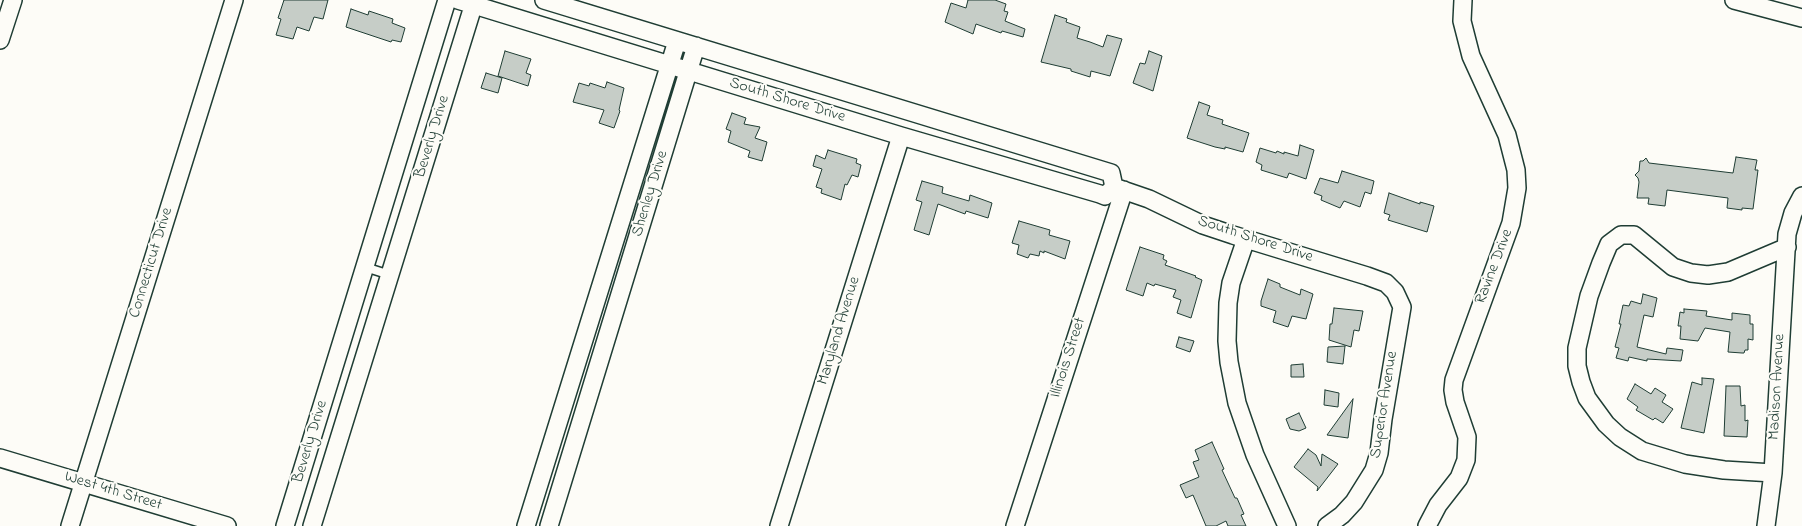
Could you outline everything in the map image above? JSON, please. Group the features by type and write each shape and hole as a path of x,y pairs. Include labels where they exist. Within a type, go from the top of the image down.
{"street":[{"path":"0,40 13,0"},
{"name":"Connecticut Drive","path":"70,526 234,0"},
{"name":"Beverly Drive","path":"286,526 447,0"},
{"name":"South Shore Drive","path":"458,0 474,3 688,71 1105,196 1119,189"},
{"name":"South Shore Drive","path":"544,0 677,42 696,46 1111,173 1119,189 1171,208 1203,225 1367,276 1386,283 1394,292"},
{"name":"Ravine Drive","path":"1427,526 1438,505 1459,478 1466,460 1467,438 1455,402 1453,390 1454,380 1511,223 1517,188 1516,170 1507,135 1471,56 1462,21 1463,0"},
{"path":"1734,0 1802,18"},
{"name":"Beverly Drive","path":"312,526 474,3"},
{"name":"Shenley Drive","path":"549,526 595,339 669,65 677,42"},
{"name":"Shenley Drive","path":"526,526 595,339 696,46"},
{"name":"Maryland Avenue","path":"779,526 901,136"},
{"name":"Illinois Street","path":"1015,526 1119,189"},
{"name":"Madison Avenue","path":"1766,526 1773,473 1787,234 1793,213 1802,196"},
{"path":"1773,473 1724,470 1686,464 1642,451 1620,437 1606,424 1587,398 1577,366 1577,348 1589,296 1609,244 1621,235 1634,235 1673,267 1691,273 1708,275 1728,272 1786,247"},
{"path":"1246,239 1231,283 1228,303 1227,341 1229,362 1237,403 1255,455 1287,526"},
{"name":"Superior Avenue","path":"1327,526 1342,515 1354,502 1374,470 1379,453 1383,419 1402,307 1394,292"},
{"name":"West 4th Street","path":"0,458 227,526"}],"lane":[{"path":"366,267 390,274"}],"building":[{"path":"284,0 328,0 323,19 314,17 309,31 297,27 293,39 276,35 281,19 278,18"},
{"path":"968,0 995,0 1006,4 1004,11 1008,12 1005,21 1025,29 1023,37 1002,31 1001,33 976,24 973,34 945,22 951,3 966,8"},
{"path":"351,9 368,15 369,11 393,19 392,23 405,28 401,42 392,40 391,42 346,27"},
{"path":"1055,15 1067,19 1066,22 1080,27 1077,38 1103,47 1107,35 1122,39 1110,76 1091,71 1090,77 1071,71 1071,69 1041,62"},
{"path":"505,51 531,59 526,73 531,75 528,86 498,76"},
{"path":"1149,51 1162,56 1153,91 1133,83 1140,63 1145,64"},
{"path":"486,73 502,78 498,93 481,88"},
{"path":"607,82 624,88 620,111 614,128 599,123 604,110 573,102 579,83 589,86 590,83 605,88"},
{"path":"1199,102 1210,106 1207,115 1223,120 1222,124 1249,133 1243,152 1225,147 1225,149 1215,147 1187,138"},
{"path":"732,113 746,118 744,124 760,127 755,138 767,142 762,161 748,157 750,151 728,142 731,131 726,129"},
{"path":"1300,145 1314,150 1306,179 1289,173 1287,178 1261,170 1262,165 1256,162 1260,148 1276,153 1277,151 1284,154 1284,152 1298,156"},
{"path":"828,150 857,159 856,163 861,165 858,177 852,175 847,185 845,184 841,200 821,193 822,189 816,187 822,169 813,166 816,155 825,159"},
{"path":"1736,157 1757,160 1755,170 1758,170 1753,209 1742,208 1742,210 1727,208 1728,198 1667,190 1665,206 1648,204 1649,198 1637,198 1639,182 1635,175 1639,171 1640,161 1643,161 1646,158 1649,163 1733,173"},
{"path":"1342,171 1374,181 1371,194 1365,192 1360,207 1344,201 1340,208 1321,200 1322,196 1314,193 1320,178 1338,183"},
{"path":"922,181 943,187 942,193 969,201 970,195 992,203 988,218 966,211 965,214 938,204 929,235 914,230 922,202 916,200"},
{"path":"1389,193 1420,204 1420,202 1434,206 1427,232 1388,220 1390,215 1384,213"},
{"path":"1019,221 1050,230 1049,235 1070,241 1065,259 1044,251 1044,253 1040,251 1039,256 1030,254 1028,258 1017,254 1019,245 1012,243"},
{"path":"1140,247 1164,255 1163,259 1167,261 1165,265 1196,276 1195,277 1202,280 1191,318 1177,313 1181,300 1173,297 1176,290 1155,284 1154,286 1147,283 1143,296 1126,290"},
{"path":"1268,279 1280,284 1280,287 1300,295 1301,289 1313,294 1306,319 1292,316 1288,327 1273,322 1276,311 1261,306 1261,301"},
{"path":"1643,294 1657,298 1653,317 1644,315 1637,347 1666,354 1667,348 1683,350 1681,361 1647,359 1647,361 1629,357 1628,361 1616,358 1619,348 1615,347 1621,324 1619,324 1623,305 1629,306 1631,301 1641,304"},
{"path":"1334,308 1363,311 1359,331 1354,330 1351,347 1329,340 1330,324 1332,324"},
{"path":"1684,309 1707,311 1706,316 1732,320 1732,313 1750,315 1750,324 1753,324 1753,340 1748,339 1748,350 1745,350 1744,353 1728,352 1730,332 1705,328 1698,341 1680,339 1681,326 1678,326 1680,312 1684,313"},
{"path":"1179,337 1194,341 1190,352 1176,347"},
{"path":"1345,346 1343,364 1327,362 1328,347"},
{"path":"1303,364 1304,377 1291,377 1291,365"},
{"path":"1702,378 1714,379 1704,433 1681,428 1692,382 1702,385"},
{"path":"1635,384 1651,394 1655,388 1666,395 1662,402 1673,409 1663,423 1655,418 1653,420 1636,410 1638,407 1627,399"},
{"path":"1726,386 1740,386 1741,406 1745,405 1745,421 1748,420 1747,437 1724,436"},
{"path":"1325,390 1339,393 1338,407 1324,405"},
{"path":"1353,399 1348,438 1327,435"},
{"path":"1299,413 1306,428 1299,431 1290,429 1286,419"},
{"path":"1212,442 1224,469 1222,470 1244,514 1241,515 1246,526 1228,526 1226,521 1216,526 1206,526 1193,495 1186,498 1180,485 1199,477 1193,462 1199,460 1195,450"},
{"path":"1308,449 1316,455 1321,466 1322,454 1338,464 1317,491 1318,487 1294,467"}]}
